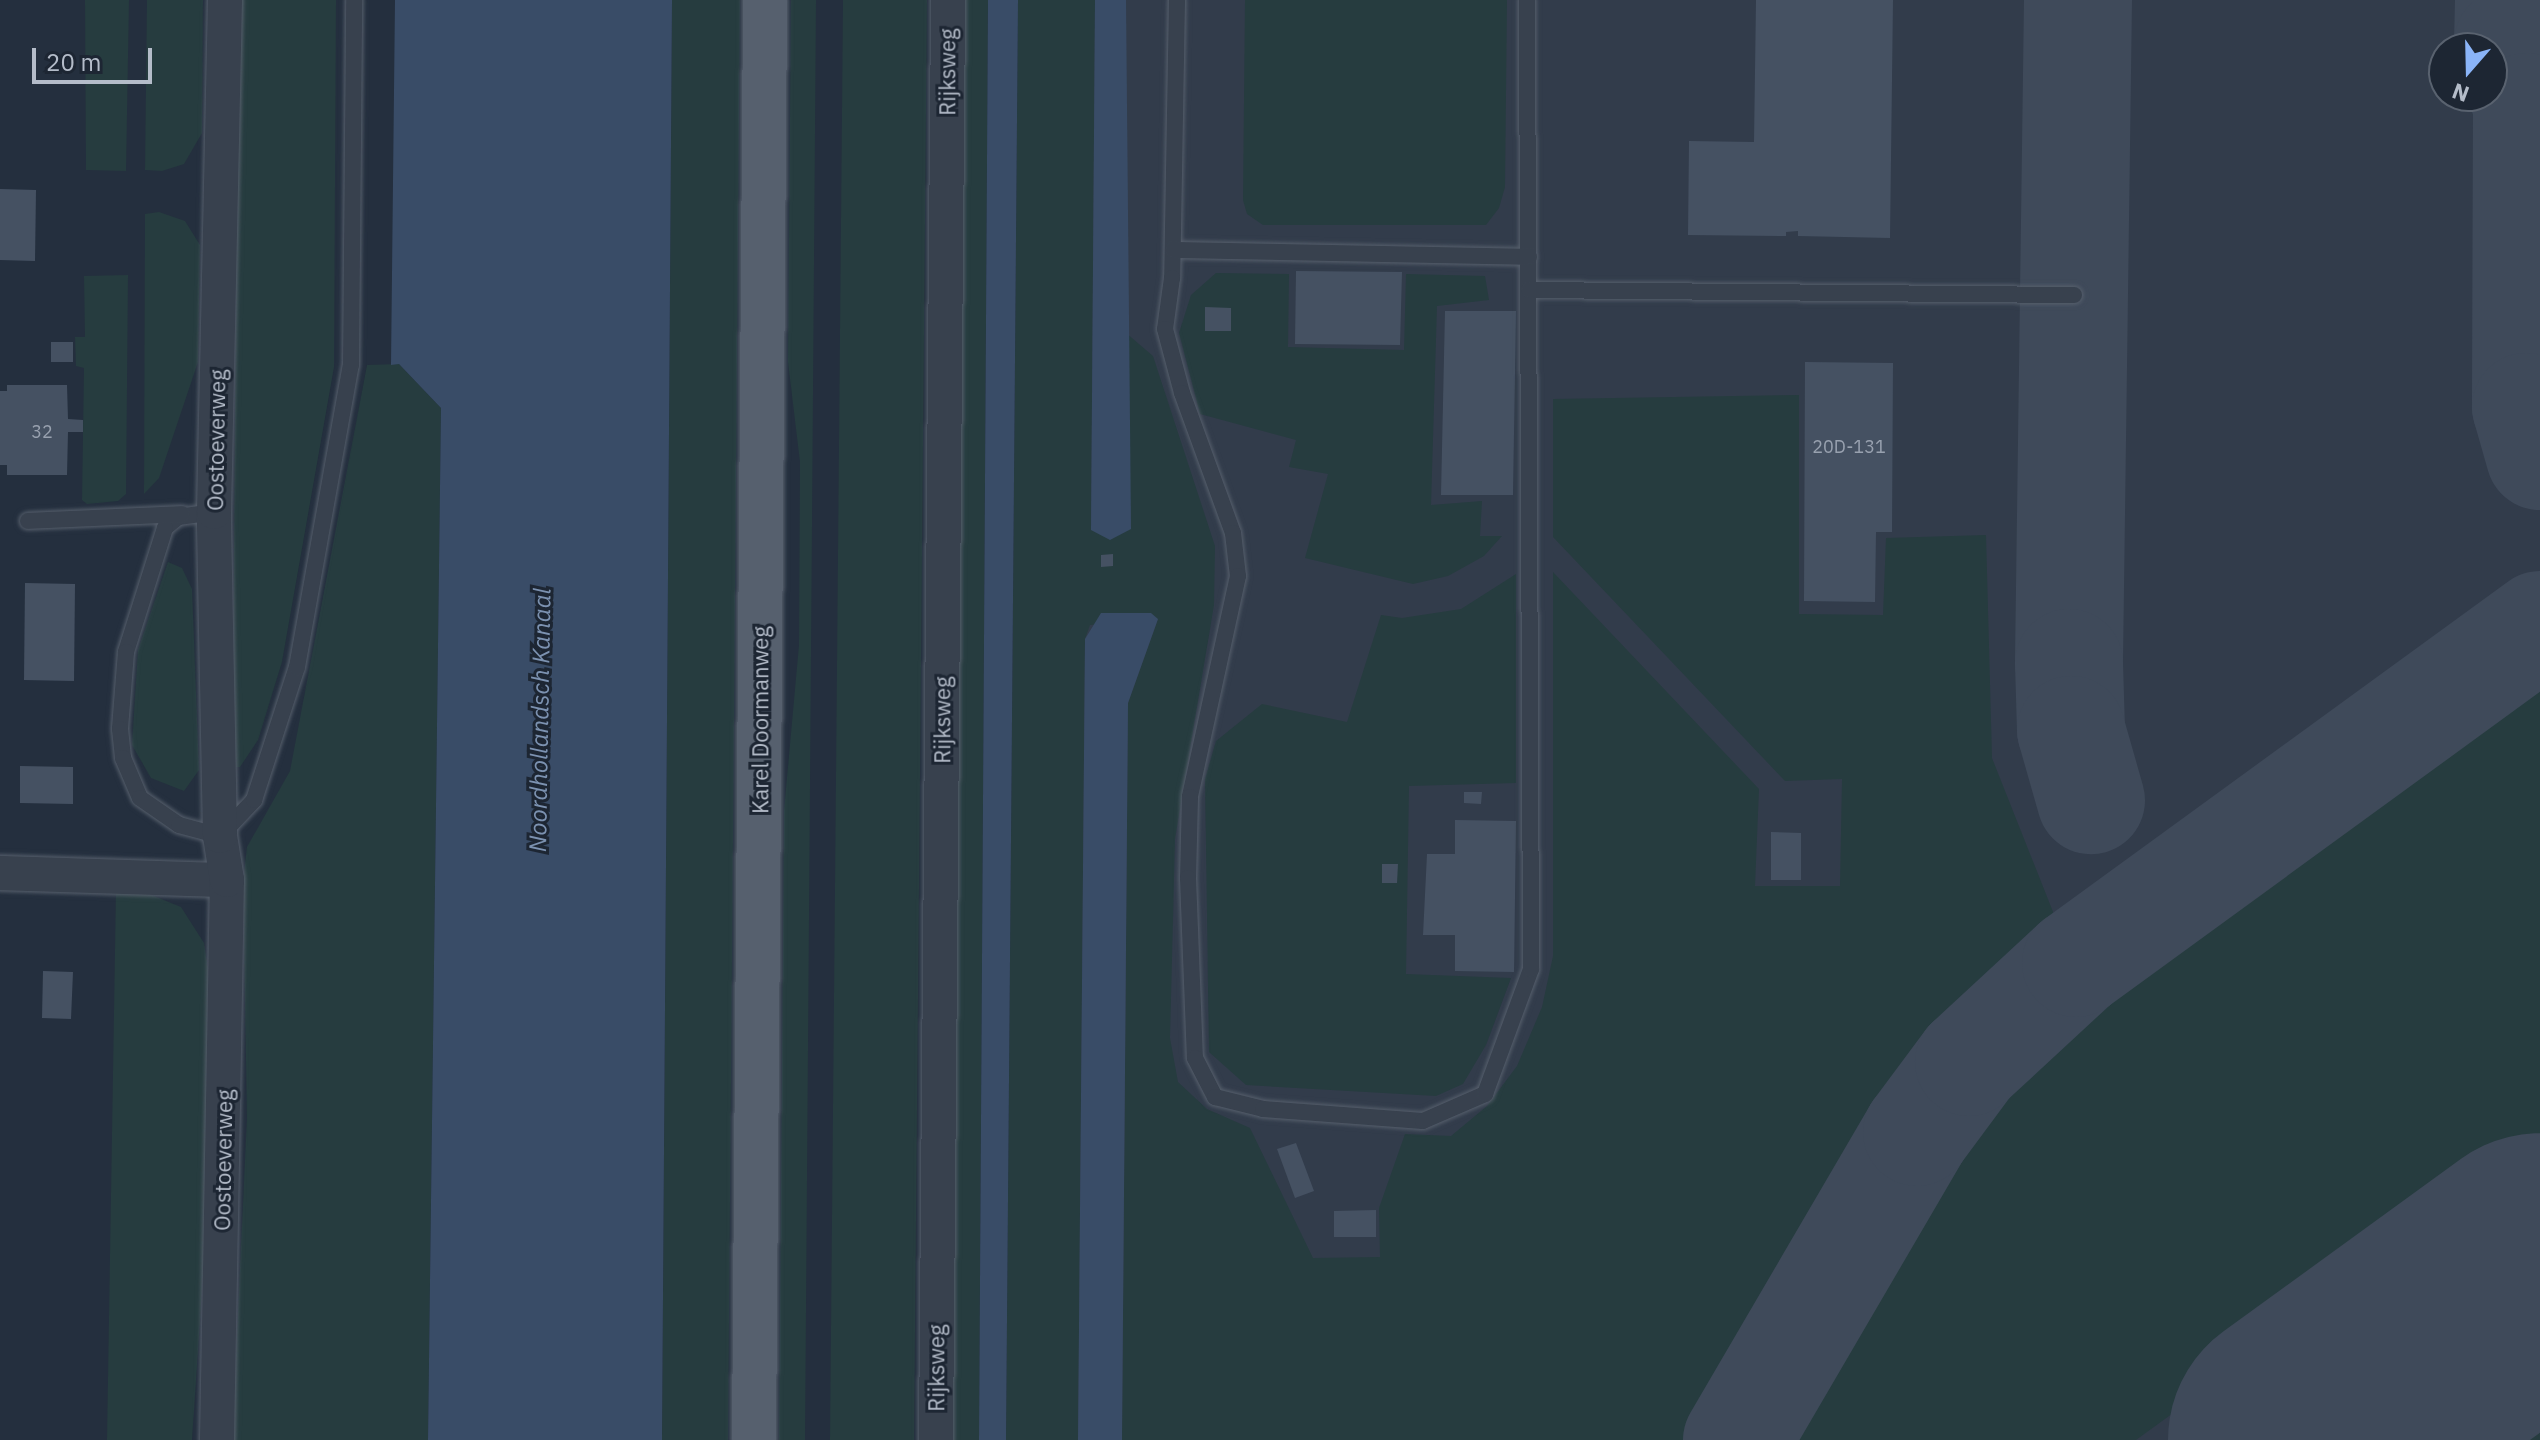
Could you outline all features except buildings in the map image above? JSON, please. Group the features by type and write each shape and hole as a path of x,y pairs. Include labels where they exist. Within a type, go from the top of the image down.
{"main road":[{"name":"Karel Doormanweg","path":"754,1440 765,0"}],"street":[{"name":"Oostoeverweg","path":"217,1440 227,880 220,836 203,512 225,0"},
{"name":"Rijksweg","path":"936,1440 948,0"},
{"path":"0,873 227,880"}],"lane":[{"path":"203,512 165,528 126,652 120,729 126,769 140,798 179,825 220,836 254,800 297,667 351,365 354,0"},
{"path":"1177,0 1173,250 1165,329 1182,393 1233,533 1238,576 1190,797 1188,878 1195,1058 1215,1097 1263,1109 1423,1121 1485,1094 1515,1022 1531,969 1527,0"},
{"path":"1173,250 1529,257"},
{"path":"1529,290 2074,295"},
{"path":"28,521 203,512"}],"shaded area":[{"path":"1043,0 2540,0 2540,1440 1042,1440"}],"green space":[{"path":"85,0 129,0 126,171 86,170"},
{"path":"147,0 203,0 202,133 184,164 162,171 145,170"},
{"path":"238,0 336,0 334,367 282,662 258,740 240,767 235,767 233,683"},
{"path":"672,0 740,0 728,1440 662,1440"},
{"path":"791,0 816,0 805,1440 779,1440 784,811 799,645 800,462 788,362"},
{"path":"843,0 927,0 914,1440 830,1440"},
{"path":"963,0 988,0 979,1440 950,1440"},
{"path":"1018,0 1095,0 1091,530 1131,529 1125,332 1153,356 1215,546 1214,605 1175,839 1170,1038 1178,1082 1207,1109 1250,1128 1313,1258 1380,1257 1379,1208 1405,1134 1451,1136 1487,1106 1517,1066 1542,1007 1553,956 1553,572 1759,789 1755,886 1840,886 1842,779 1785,781 1553,537 1553,399 1799,395 1799,614 1883,615 1886,538 1986,535 1992,758 2061,932 1942,1032 1863,1150 1695,1440 1122,1440 1128,703 1158,619 1090,625 1085,639 1078,1440 1006,1440"},
{"path":"1245,0 1507,0 1505,187 1499,208 1486,225 1263,225 1247,214 1243,200"},
{"path":"159,212 185,221 200,245 198,362 159,478 144,494 145,214"},
{"path":"1216,273 1289,274 1288,347 1404,350 1406,274 1485,276 1489,300 1437,306 1431,505 1482,501 1480,536 1502,536 1484,556 1448,576 1413,584 1305,558 1328,474 1289,467 1296,440 1200,414 1179,333 1191,295"},
{"path":"128,275 126,494 118,501 87,504 82,500 84,368 76,366 75,337 85,337 84,276"},
{"path":"399,364 441,408 428,1440 232,1440 247,1118 243,882 247,847 290,771 367,365"},
{"path":"168,562 182,568 192,589 199,770 184,791 151,778 132,745 138,650"},
{"path":"1516,574 1516,783 1409,786 1406,974 1511,978 1486,1045 1463,1084 1436,1096 1246,1085 1209,1052 1205,779 1216,741 1262,704 1347,722 1381,615 1402,618 1461,609"},
{"path":"2540,673 2540,1147 2136,1440 1785,1440 1836,1340 1995,1087 2059,1025"},
{"path":"134,888 181,907 204,943 210,982 207,1215 192,1440 107,1440 116,889"},
{"path":"2540,1389 2540,1440 2469,1440"}],"water":[{"name":"Noordhollandsch Kanaal","path":"395,0 672,0 662,1440 428,1440 441,408 399,364 391,365"},
{"path":"988,0 1018,0 1006,1440 979,1440"},
{"path":"1095,0 1126,0 1131,529 1110,540 1091,530"},
{"path":"1101,613 1151,613 1158,619 1128,703 1122,1440 1078,1440 1085,639"}],"taxiway":[{"path":"2078,0 2069,663 2071,730 2091,800"},
{"path":"2509,0 2508,43 2527,107 2526,407 2540,456"},
{"path":"1737,1440 1917,1132 1969,1062 2076,963 2540,625"}],"runway":[{"path":"2302,1440 2540,1267"}]}
